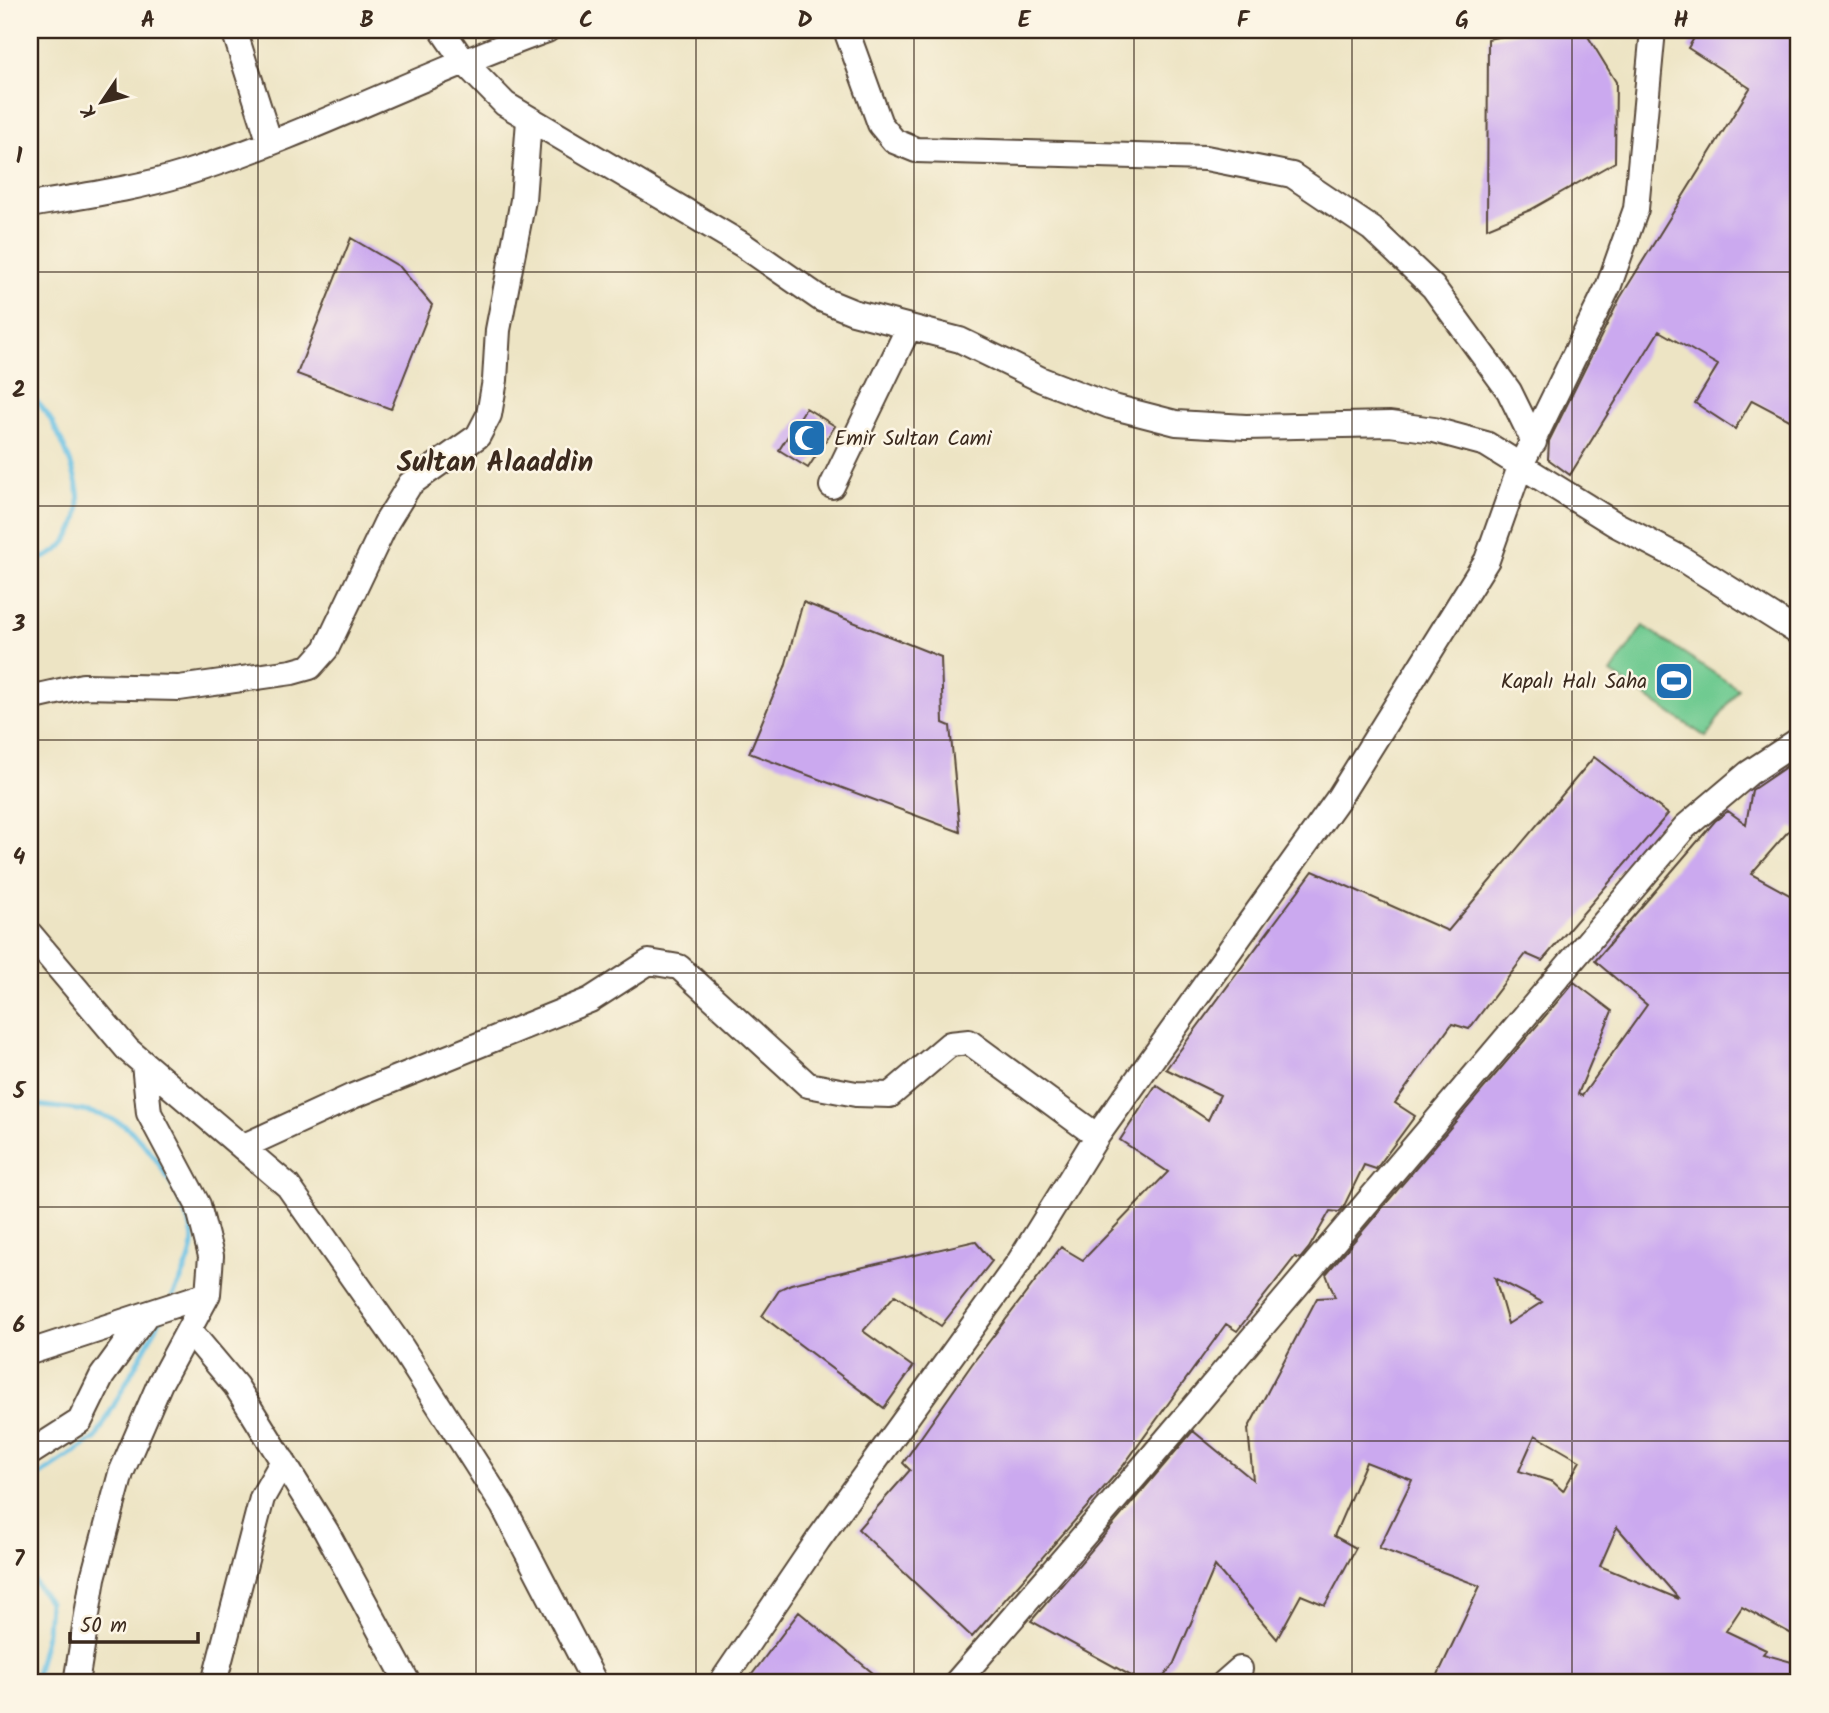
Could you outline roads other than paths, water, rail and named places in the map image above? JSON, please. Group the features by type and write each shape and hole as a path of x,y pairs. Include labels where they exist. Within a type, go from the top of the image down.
{"street":[{"path":"234,30 270,143"},
{"path":"442,30 464,62 505,104 743,245 821,299 853,312 960,340 1042,380 1110,406 1176,423 1246,427 1390,424 1434,430 1486,444 1520,467 1682,559 1799,633"},
{"path":"30,205 116,190 184,173 270,143 547,30"},
{"path":"846,30 880,124 894,141 916,150 1206,158 1292,175 1372,229 1433,287 1509,391 1534,442"},
{"path":"721,1683 818,1540 1019,1262 1097,1136 1338,799 1487,560 1520,467 1609,285 1636,209 1653,30"},
{"path":"30,698 83,686 179,688 292,672 310,667 326,649 386,523 410,484 478,436 489,415 495,380 498,330 523,200 529,120"},
{"path":"832,486 909,327"},
{"path":"956,1683 1144,1466 1685,827 1749,774 1799,740"},
{"path":"30,934 128,1050 288,1186 402,1348 503,1506 595,1683"},
{"path":"242,1147 353,1096 590,999 649,962 679,967 808,1085 856,1094 890,1095 950,1044 969,1042 1097,1136"},
{"path":"76,1683 93,1578 121,1473 160,1383 208,1294 211,1256 198,1205 149,1114 144,1064"},
{"path":"30,1353 208,1294"},
{"path":"30,1453 80,1421 102,1376 147,1314"},
{"path":"189,1330 236,1386 283,1461 326,1531 408,1683"},
{"path":"214,1683 261,1498 283,1461"}],"waterway":[{"path":"30,395 46,413 58,433 74,474 79,500 75,526 69,538 49,556 30,564"},
{"path":"30,1104 110,1118 131,1131 155,1158 185,1210 193,1240 189,1261 173,1296"},
{"path":"30,1482 96,1438 162,1317"},
{"path":"30,1576 49,1602 47,1631 34,1683"}],"place":[{"name":"Emir Sultan Cami","path":"807,438"},
{"name":"Kapalı Halı Saha","path":"1674,681"}],"district":[{"name":"Sultan Alaaddin","path":"495,461"}]}
